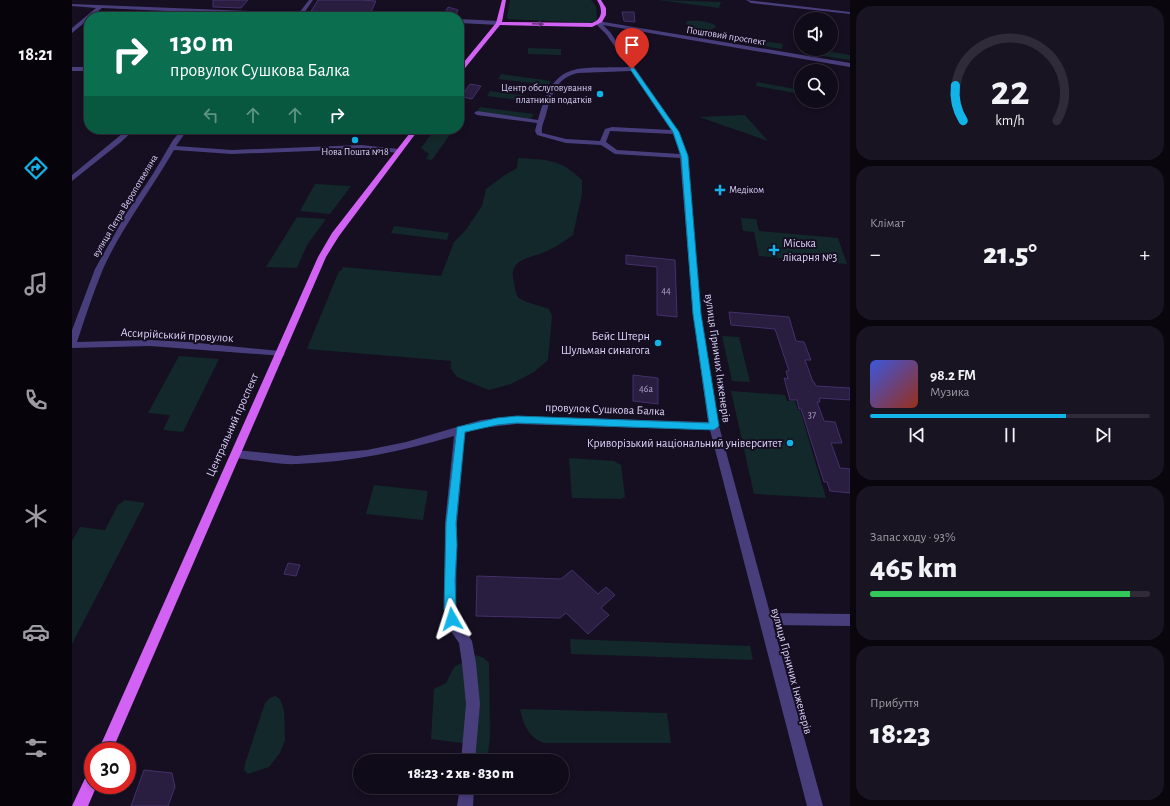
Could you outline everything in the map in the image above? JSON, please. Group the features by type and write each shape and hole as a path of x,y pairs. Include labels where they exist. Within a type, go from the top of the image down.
{"main road":[{"path":"464,66 499,23 504,0"},
{"path":"499,23 584,26 599,23 603,16 602,1"},
{"name":"Центральний проспект","path":"109,742 318,266 335,235 412,134"},
{"path":"80,806 85,794"}],"street":[{"path":"303,12 311,0"},
{"path":"750,1 850,13"},
{"path":"72,5 225,12"},
{"path":"94,12 101,6"},
{"path":"72,31 84,21"},
{"path":"464,21 499,23"},
{"name":"Поштовий проспект","path":"599,23 850,65"},
{"name":"вулиця Гірничих Інженерів","path":"599,23 608,33 676,132 684,156 697,314 714,426 816,806"},
{"path":"72,69 84,69"},
{"path":"632,69 573,71 562,75 556,80 552,88 538,131 539,134 566,141 603,143 615,152 684,156"},
{"path":"476,113 541,122"},
{"path":"603,143 608,130 612,129 676,132"},
{"path":"72,179 127,134"},
{"name":"вулиця Петра Веропотвеляна","path":"72,342 99,269 130,214 157,174 181,134"},
{"path":"172,148 232,152 355,147 400,151"},
{"name":"Ассирійський провулок","path":"72,345 150,343 188,345 280,354"},
{"name":"провулок Сушкова Балка","path":"236,454 296,460 361,455 399,448 460,429 497,421 517,420 714,426"},
{"path":"460,429 451,523 452,545 450,588 452,619 465,640 470,663 473,704 469,754"},
{"path":"765,619 850,620"},
{"path":"465,806 466,794"}],"green space":[{"path":"510,0 591,0 596,6 597,21 589,23 508,19 507,17"},
{"path":"658,0 721,2 719,8"},
{"path":"688,21 706,22 715,25 716,27 710,30 698,29 687,25 686,23"},
{"path":"750,39 783,44 782,49 748,44"},
{"path":"528,48 561,49 561,55 528,54"},
{"path":"838,53 850,55 850,60 823,56 838,56"},
{"path":"501,74 551,81 549,85 498,79"},
{"path":"757,82 794,89 794,93 756,86"},
{"path":"490,91 542,98 540,103 487,96"},
{"path":"480,107 534,114 531,119 477,112"},
{"path":"745,115 768,141 699,117"},
{"path":"431,134 450,134 432,160 426,159 429,154 421,148"},
{"path":"518,158 545,160 559,164 582,180 582,194 573,235 543,253 523,260 514,268 513,274 518,297 549,309 552,316 548,360 534,372 511,384 489,390 457,377 451,369 451,361 307,349 339,271 341,271 343,267 441,276 454,242 465,231 482,206 486,189 517,168"},
{"path":"315,184 351,186 330,214 300,211"},
{"path":"297,217 326,219 307,245 297,268 266,267"},
{"path":"741,218 756,219 759,231 838,238 847,264 759,256 754,232 743,231"},
{"path":"394,226 449,233 447,240 391,233"},
{"path":"722,336 739,337 750,382 732,381"},
{"path":"179,356 219,359 183,432 163,430 170,415 148,413"},
{"path":"731,391 785,395 787,401 795,401 798,410 800,410 826,498 754,494"},
{"path":"569,458 614,461 621,465 625,497 621,499 572,498"},
{"path":"374,485 428,491 423,520 366,514"},
{"path":"125,500 145,503 72,644 72,541 80,527 105,530 118,505"},
{"path":"570,639 750,646 753,660 571,654"},
{"path":"476,655 484,658 489,663 490,737 488,754 468,754 469,744 431,739 434,689 446,683 454,667"},
{"path":"275,696 280,699 284,710 285,740 280,753 269,767 248,774 244,770 245,764 265,703 270,698"},
{"path":"520,709 667,713 671,743 545,743 534,738 528,730"}],"building":[{"path":"213,0 248,0 241,8 213,7"},
{"path":"318,0 376,1 371,12 311,11"},
{"path":"448,7 458,10 457,12 446,12"},
{"path":"622,12 634,12 635,22 624,21"},
{"path":"470,84 481,86 472,99 464,97 464,93"},
{"path":"626,255 675,260 677,317 657,315 657,267 626,264"},
{"path":"729,312 789,317 796,341 804,342 811,360 805,360 813,382 816,386 850,388 850,400 819,398 820,402 817,402 824,421 835,422 842,443 831,443 840,468 850,469 850,493 830,491 827,482 824,482 801,409 799,409 797,400 790,400 784,378 788,379 786,371 789,371 775,329 731,325"},
{"path":"633,375 658,378 658,404 633,401"},
{"path":"288,563 300,565 296,576 284,574"},
{"path":"572,570 598,594 606,587 615,595 601,608 609,615 588,634 566,613 560,618 476,616 477,576 561,579"},
{"path":"144,770 172,773 175,787 168,806 131,806"}],"place":[{"name":"Центр обслуговування платників податків","path":"600,94"},
{"name":"Нова Пошта №18","path":"355,140"},
{"name":"Медіком","path":"720,190"},
{"name":"Міська лікарня №3","path":"774,250"},
{"name":"Бейс Штерн Шульман синагога","path":"658,343"},
{"name":"Криворізький національний університет","path":"790,443"}],"route":[{"path":"452,619 450,609 452,545 451,523 460,429 497,421 517,420 714,426 697,314 684,156 676,132 632,69"}]}
